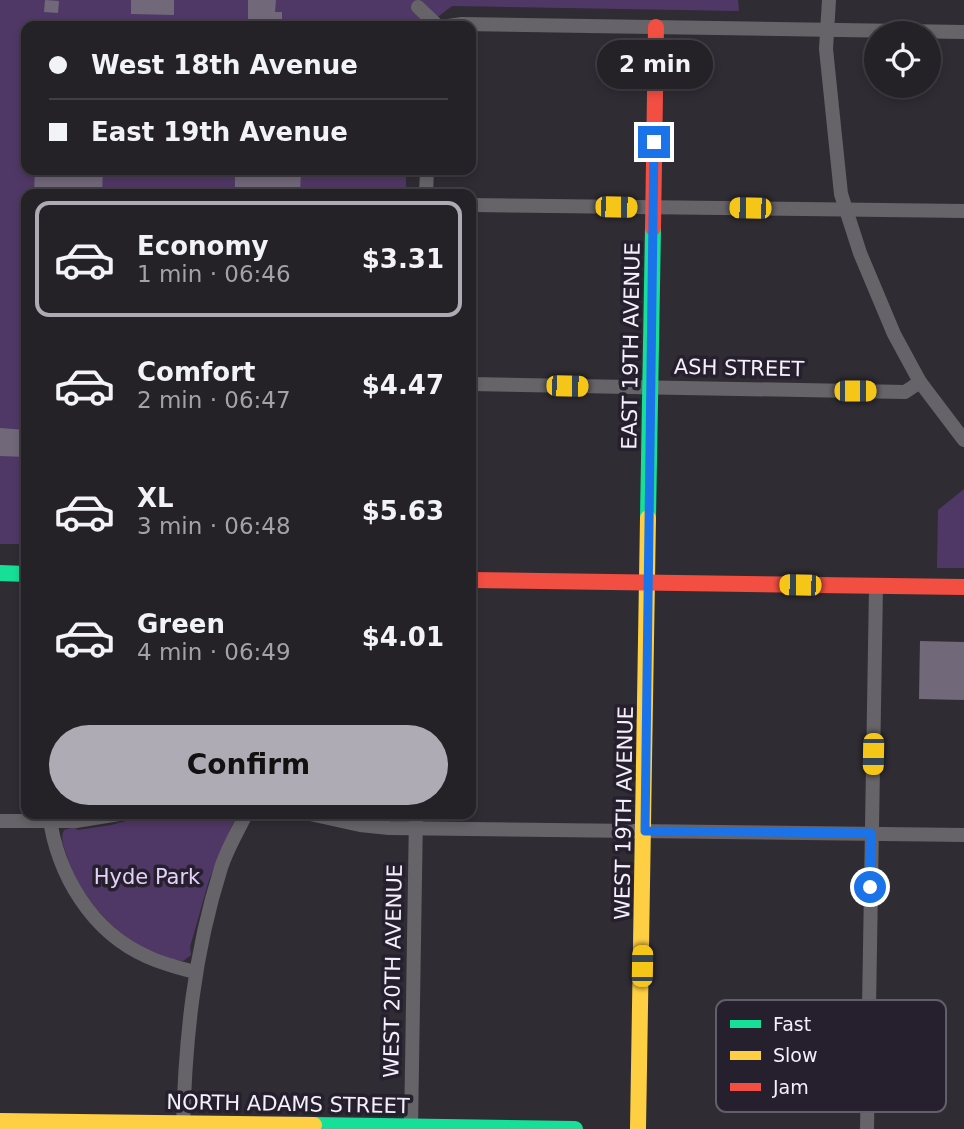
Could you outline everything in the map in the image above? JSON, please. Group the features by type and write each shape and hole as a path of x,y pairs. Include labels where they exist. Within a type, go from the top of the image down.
{"street":[{"path":"830,0 826,49 841,194 860,253 889,323 920,382 964,440"},
{"path":"418,7 433,21"},
{"path":"476,25 964,32"},
{"name":"EAST 19TH AVENUE","path":"648,582 656,27"},
{"path":"476,205 964,211"},
{"name":"ASH STREET","path":"476,384 905,391 920,382"},
{"path":"0,573 21,574"},
{"path":"476,580 964,587"},
{"name":"WEST 19TH AVENUE","path":"638,1129 648,582"},
{"path":"869,1000 876,586"},
{"path":"0,821 33,819"},
{"path":"50,819 69,879 81,901 95,918 138,952 195,972"},
{"path":"59,819 88,819"},
{"path":"183,1126 195,972 222,866 244,819"},
{"path":"333,819 360,825 416,821 645,831 964,835"},
{"name":"WEST 20TH AVENUE","path":"411,1128 416,821"},
{"name":"NORTH ADAMS STREET","path":"0,1121 183,1126 575,1129"}],"green space":[{"path":"0,0 738,0 739,11 452,6 432,21 21,21 21,175 406,175 406,189 21,189 21,544 0,544"},
{"path":"964,489 964,568 937,568 938,510"},
{"name":"Hyde Park","path":"133,819 235,819 209,880 190,947 191,955 183,961 164,958 128,939 96,909 74,874 63,843 64,830 111,825"}],"building":[{"path":"45,0 59,1 58,13 44,12"},
{"path":"131,0 174,0 174,15 131,14"},
{"path":"248,0 276,0 275,12 282,12 282,21 248,21"},
{"path":"35,175 103,175 102,189 34,189"},
{"path":"235,175 301,175 300,189 235,189"},
{"path":"0,428 21,430 21,457 0,456"},
{"path":"920,641 964,642 964,700 919,699"}],"traffic: fast":[{"path":"648,518 653,228"},
{"path":"0,573 21,574"},
{"path":"314,1125 575,1129"}],"traffic: slow":[{"path":"638,1129 648,518"},
{"path":"0,1121 314,1125"}],"traffic: jam":[{"path":"653,228 656,27"},
{"path":"476,580 964,587"}],"route":[{"path":"654,142 645,831 871,833 870,887"}]}
